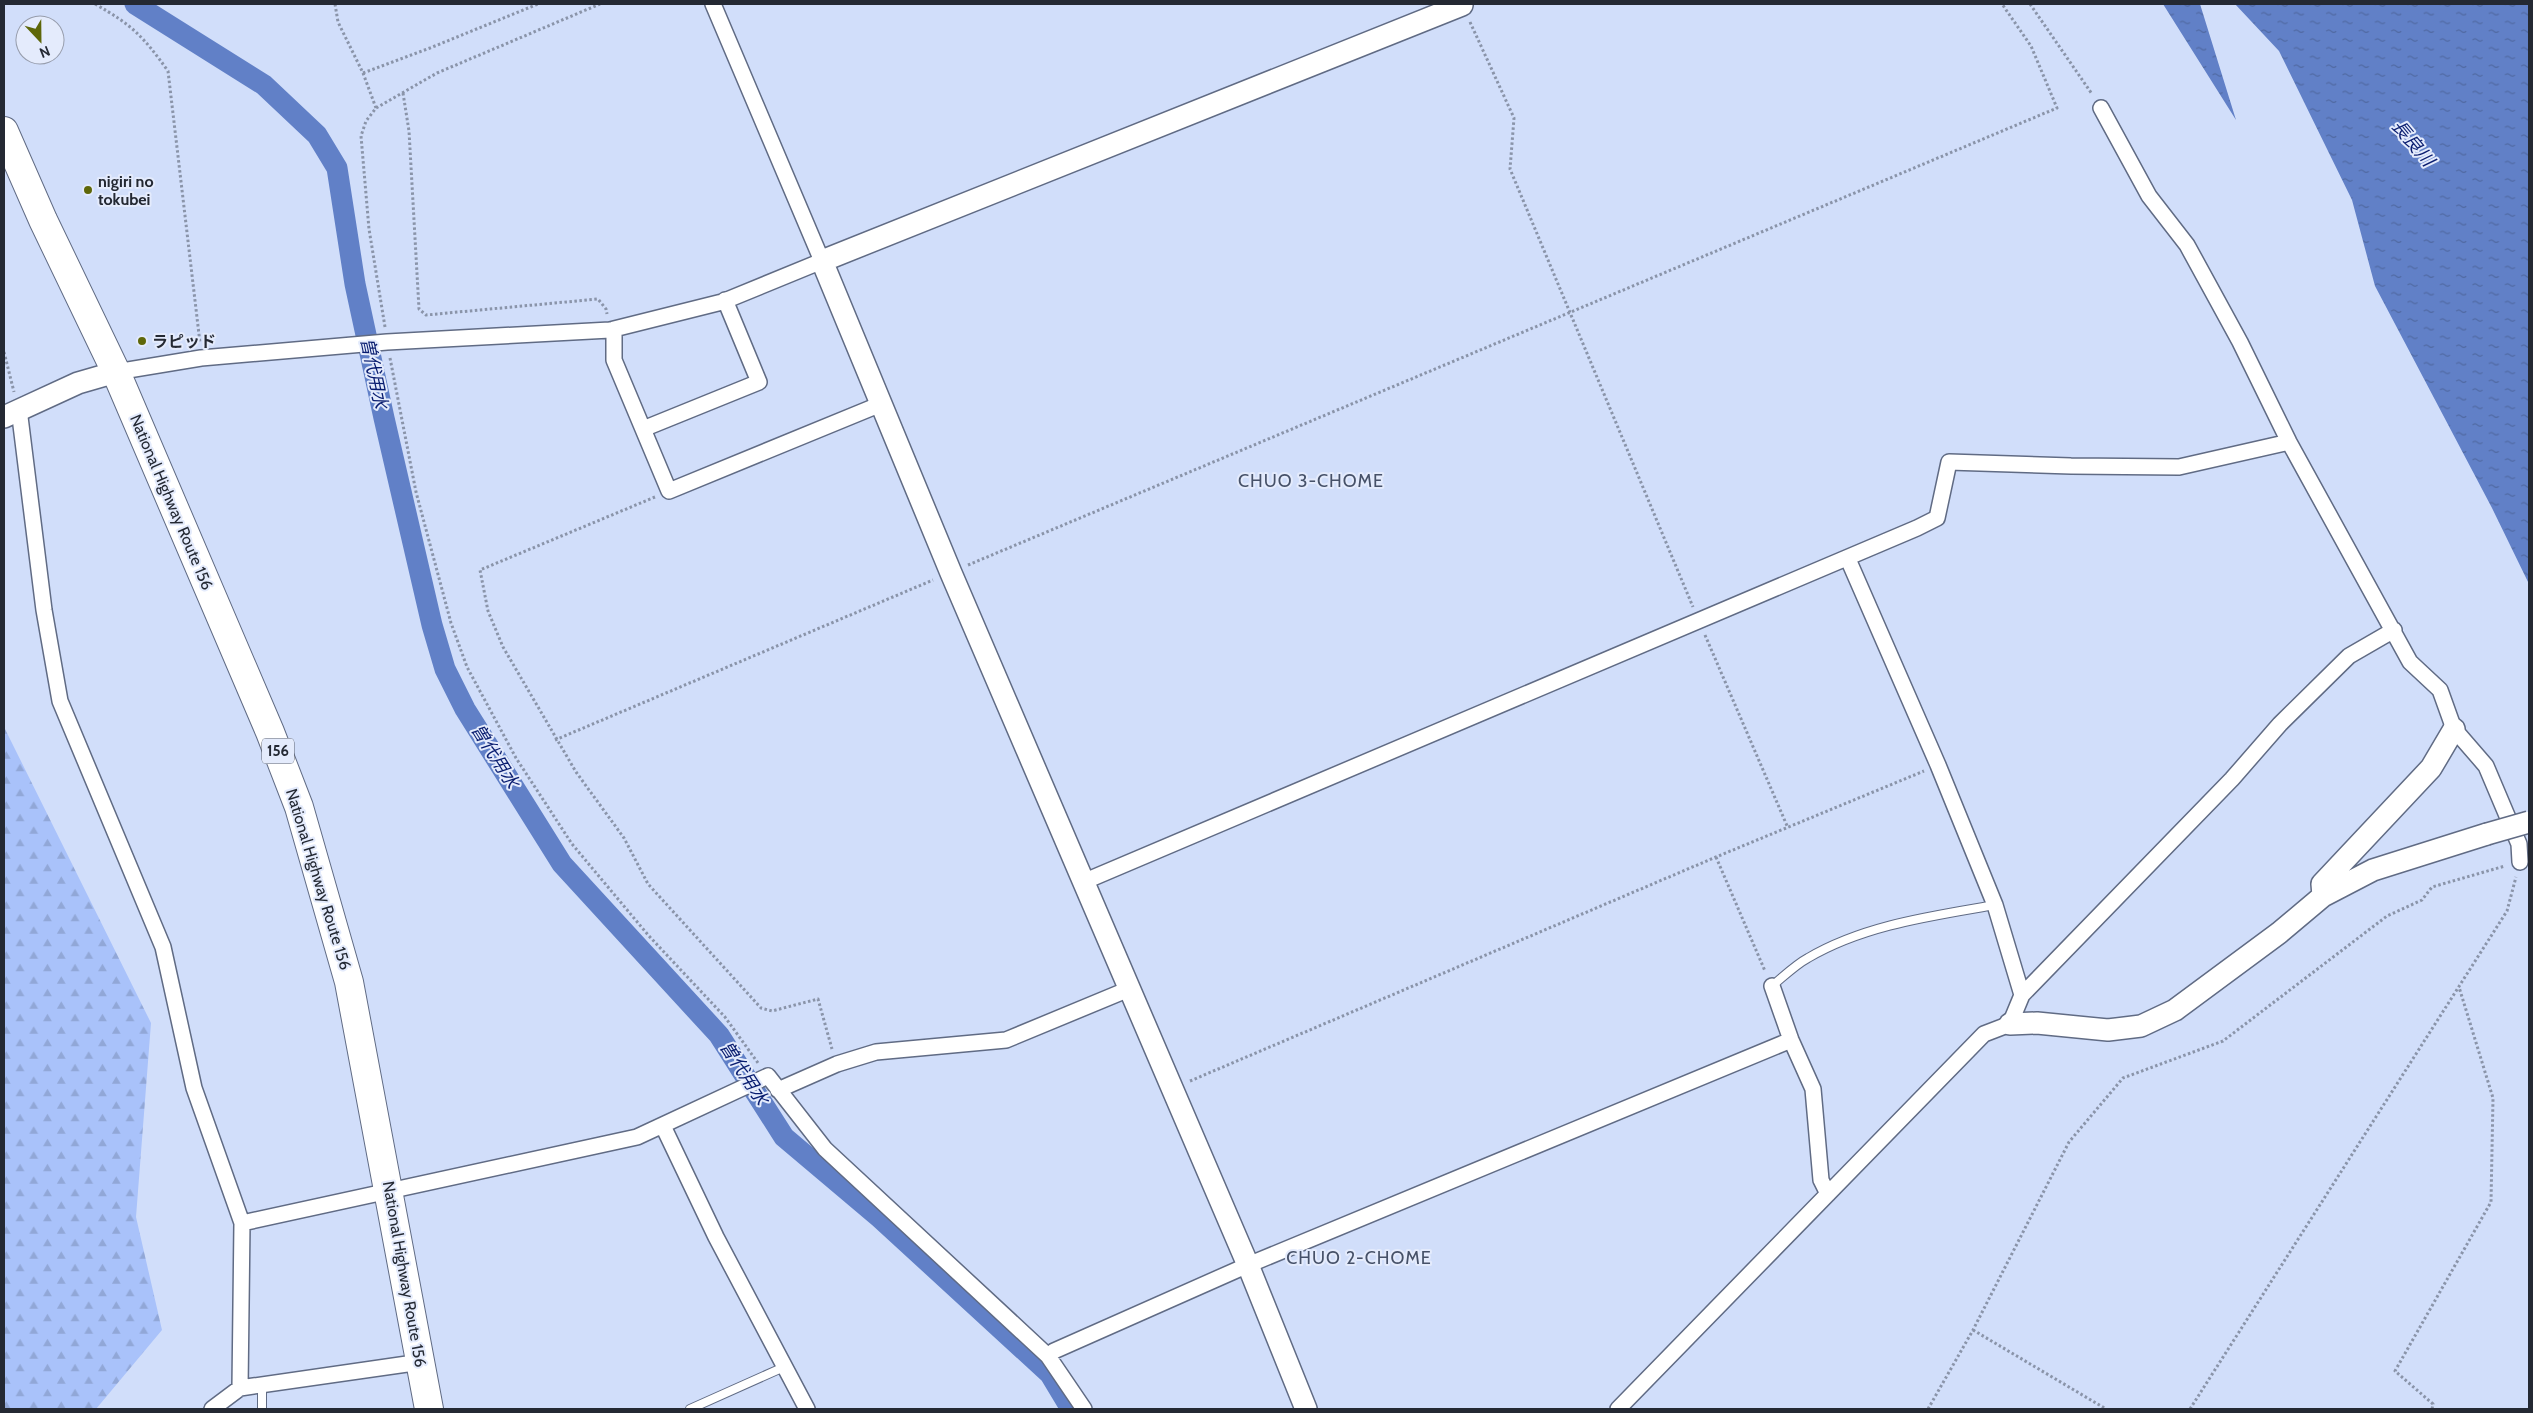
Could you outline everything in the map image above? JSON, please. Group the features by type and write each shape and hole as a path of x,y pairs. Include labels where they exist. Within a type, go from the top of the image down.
{"highway":[{"name":"National Highway Route 156","path":"4,132 43,220 116,372 300,807 349,982 429,1409"}],"street":[{"path":"713,4 951,572 1248,1265 1306,1409"},
{"path":"240,1388 242,1223 194,1088 163,947 60,701 11,413 78,383 116,372 201,358 354,347 387,342 612,329 725,300 1462,4"},
{"path":"2101,108 2149,196 2187,245 2240,342 2289,442 2410,662 2440,690 2454,729 2486,766 2519,844 2520,862"},
{"path":"643,429 758,382 725,300"},
{"path":"612,329 614,360 669,491 881,404"},
{"path":"1084,882 1848,559 1937,518 1948,462 2179,467 2289,442"},
{"path":"1848,559 1938,765 1996,906 2022,995"},
{"path":"2010,1024 2022,995 2232,779 2280,724 2349,656 2394,630"},
{"path":"2323,896 2322,884 2431,768 2454,729"},
{"path":"1618,1409 1984,1034 2010,1024 2037,1023 2108,1030 2141,1026 2174,1010 2279,933 2323,896 2373,870 2529,822"},
{"path":"1772,986 1791,1040 1813,1089 1821,1180 1828,1194"},
{"path":"778,1090 836,1064 876,1052 1006,1040 1129,989"},
{"path":"1048,1356 1054,1351 1248,1265 1791,1040"},
{"path":"242,1223 637,1138 768,1076 825,1150 1048,1356 1084,1409"},
{"path":"662,1126 716,1237 807,1409"},
{"path":"212,1409 240,1388 262,1383 421,1362"}],"lane":[{"path":"1772,986 1807,958 1846,939 1920,918 1996,906"},
{"path":"690,1409 784,1367"},
{"path":"262,1383 262,1409"}],"path":[{"path":"95,4 125,21 145,39 168,70 201,358"},
{"path":"335,4 338,22 363,73 376,108"},
{"path":"363,73 538,4"},
{"path":"600,4 437,73 376,108 366,121 362,136 369,229 387,342 416,492 451,623 467,667 516,758 572,844 649,936 725,1017 768,1076"},
{"path":"1462,4 1514,118 1510,169 1569,315 1788,828"},
{"path":"556,740 951,572 1569,315 2058,108 2030,46 2002,4"},
{"path":"2030,4 2067,55 2101,108"},
{"path":"403,93 409,131 419,309 426,315 598,299 606,308 612,329"},
{"path":"4,352 11,413"},
{"path":"669,491 480,570 488,611 503,647 556,740 624,838 648,884 761,1008 772,1011 818,999 836,1064"},
{"path":"1172,1089 1716,857 1938,765"},
{"path":"1716,857 1772,986"},
{"path":"2190,1409 2507,911 2520,862"},
{"path":"1928,1409 1973,1330 2069,1142 2123,1078 2224,1041 2387,916 2422,900 2432,887 2520,862"},
{"path":"2432,1409 2433,1404 2395,1371 2491,1202 2493,1098 2459,986"},
{"path":"1973,1330 2106,1409"}],"green space":[{"path":"4,727 151,1023 136,1217 162,1330 96,1409 4,1409"}],"water":[{"path":"2163,4 2200,4 2236,120"},
{"name":"長良川","path":"2235,4 2529,4 2529,584 2492,508 2375,286 2352,200 2279,51"}],"waterway":[{"name":"曽代用水","path":"135,4 264,85 317,135 337,168 355,284 432,625 445,669 465,709 562,864 719,1035 784,1137 880,1218 1050,1374 1071,1409"}],"place":[{"name":"nigiri no tokubei","path":"88,190"},
{"name":"ラピッド","path":"142,341"}],"district":[{"name":"CHUO 3-CHOME","path":"1311,481"},
{"name":"CHUO 2-CHOME","path":"1359,1258"}]}
